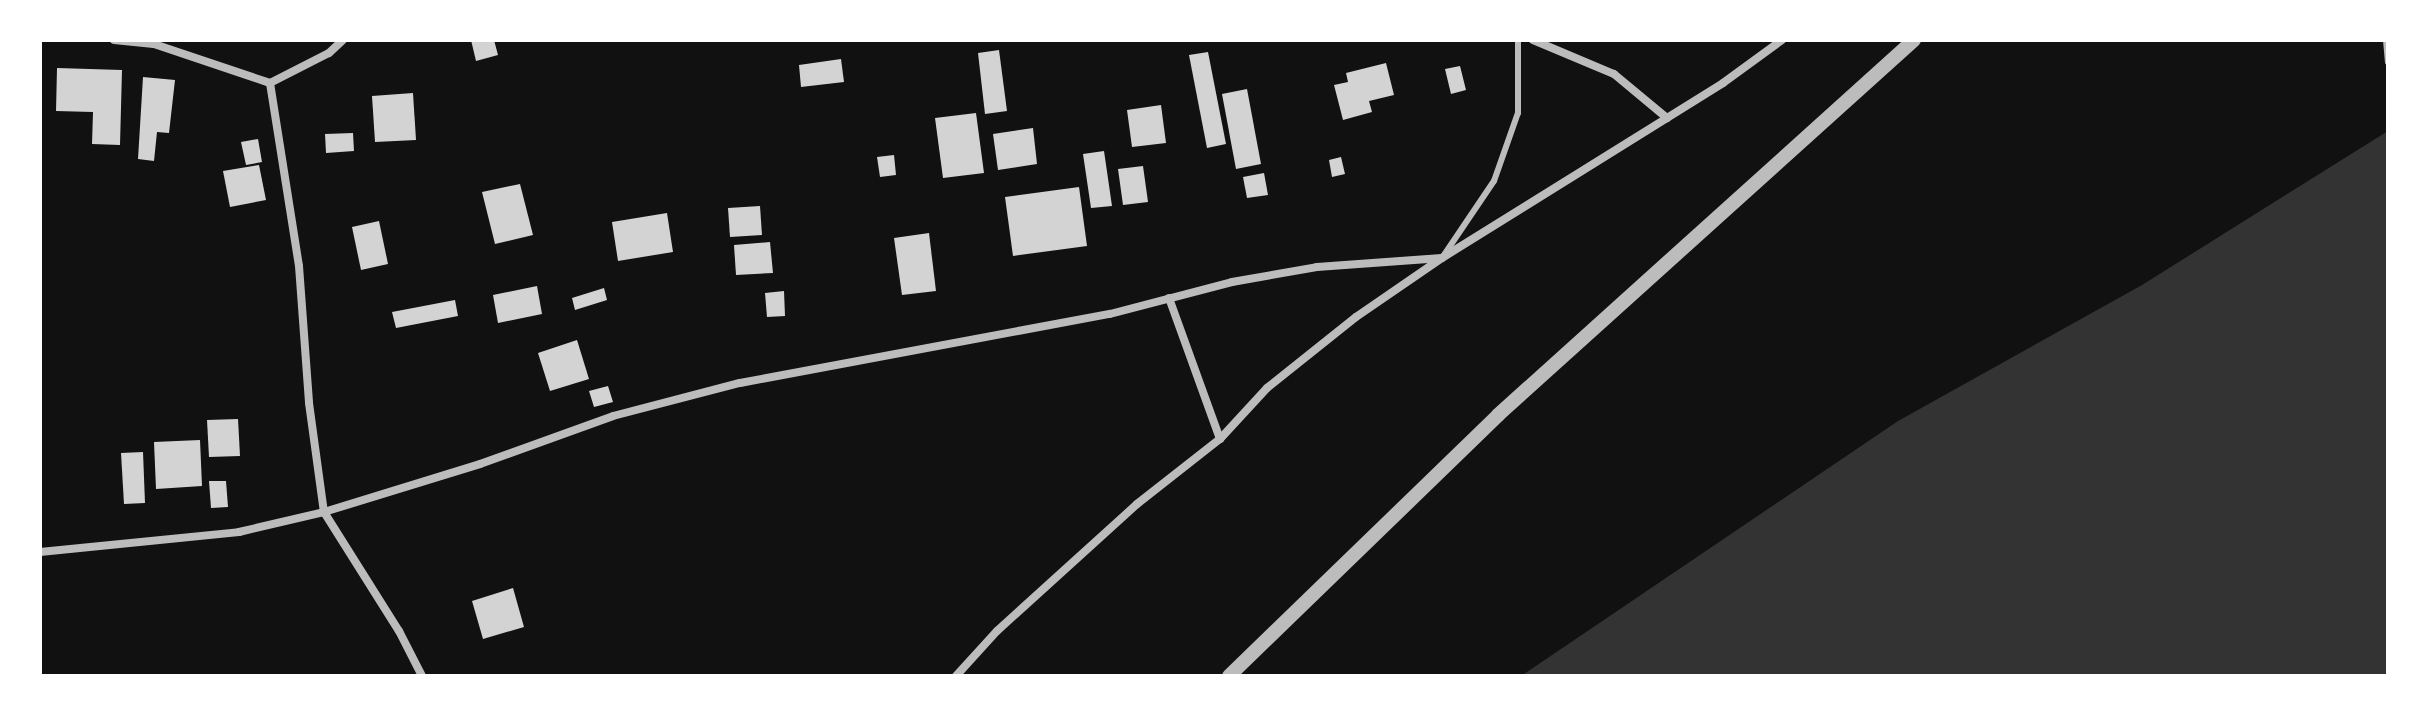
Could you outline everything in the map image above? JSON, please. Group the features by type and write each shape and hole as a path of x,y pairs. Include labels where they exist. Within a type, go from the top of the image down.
{"street":[{"path":"114,40 154,44 270,83 329,53 343,40"},
{"path":"1533,40 1614,74 1667,118"},
{"path":"956,676 997,631 1137,504 1220,439 1267,388 1356,317 1442,258 1667,118 1782,40"},
{"path":"1229,676 1498,415 1914,40"},
{"path":"270,83 299,266 309,403 324,512 399,631 422,676"},
{"path":"40,552 239,532 324,512 480,464 613,416 740,383 1110,314 1169,298 1317,267 1442,258"},
{"path":"1169,298 1220,439"}],"lane":[{"path":"1442,258 1494,181 1518,113 1518,40"},
{"path":"2386,40 2388,62"}],"shaded area":[{"path":"2388,131 2388,676 1521,676 1898,421 2142,285"}],"building":[{"path":"471,40 494,40 498,55 476,61"},
{"path":"999,50 1007,111 985,114 978,53"},
{"path":"1208,52 1226,144 1207,148 1189,55"},
{"path":"841,59 844,82 801,87 799,65"},
{"path":"1386,63 1394,95 1369,101 1372,112 1343,120 1334,85 1348,82 1346,73"},
{"path":"1460,66 1466,90 1451,94 1445,69"},
{"path":"57,68 122,70 120,145 92,144 93,112 56,111"},
{"path":"143,77 175,80 169,133 157,132 154,161 138,159"},
{"path":"1247,89 1261,164 1236,169 1222,94"},
{"path":"413,93 416,140 375,142 372,96"},
{"path":"1161,105 1166,143 1132,147 1127,110"},
{"path":"976,113 984,173 943,178 935,118"},
{"path":"1033,128 1037,164 998,170 993,134"},
{"path":"353,133 354,151 326,153 325,134"},
{"path":"258,139 262,162 246,165 241,142"},
{"path":"1104,151 1112,206 1091,208 1083,154"},
{"path":"894,155 896,175 880,177 877,157"},
{"path":"1341,157 1345,174 1332,177 1329,160"},
{"path":"259,165 266,200 230,207 223,171"},
{"path":"1143,166 1148,202 1123,205 1118,169"},
{"path":"1264,173 1268,195 1247,198 1243,177"},
{"path":"520,184 533,235 495,244 482,192"},
{"path":"1079,187 1087,246 1013,256 1005,197"},
{"path":"760,206 762,235 730,237 728,208"},
{"path":"667,213 673,252 618,261 612,222"},
{"path":"379,221 388,264 361,270 352,227"},
{"path":"929,233 936,291 902,295 894,238"},
{"path":"770,242 773,273 736,275 734,245"},
{"path":"537,286 542,314 498,323 493,295"},
{"path":"604,288 607,300 575,310 572,298"},
{"path":"784,291 785,316 767,317 765,293"},
{"path":"455,300 458,316 396,328 392,312"},
{"path":"577,340 589,379 550,391 538,353"},
{"path":"608,386 613,402 594,407 589,391"},
{"path":"238,419 240,456 209,457 207,420"},
{"path":"200,440 202,486 156,489 154,442"},
{"path":"143,452 145,503 124,504 121,453"},
{"path":"209,481 226,481 228,507 211,508"},
{"path":"513,588 524,627 483,639 472,601"}]}
